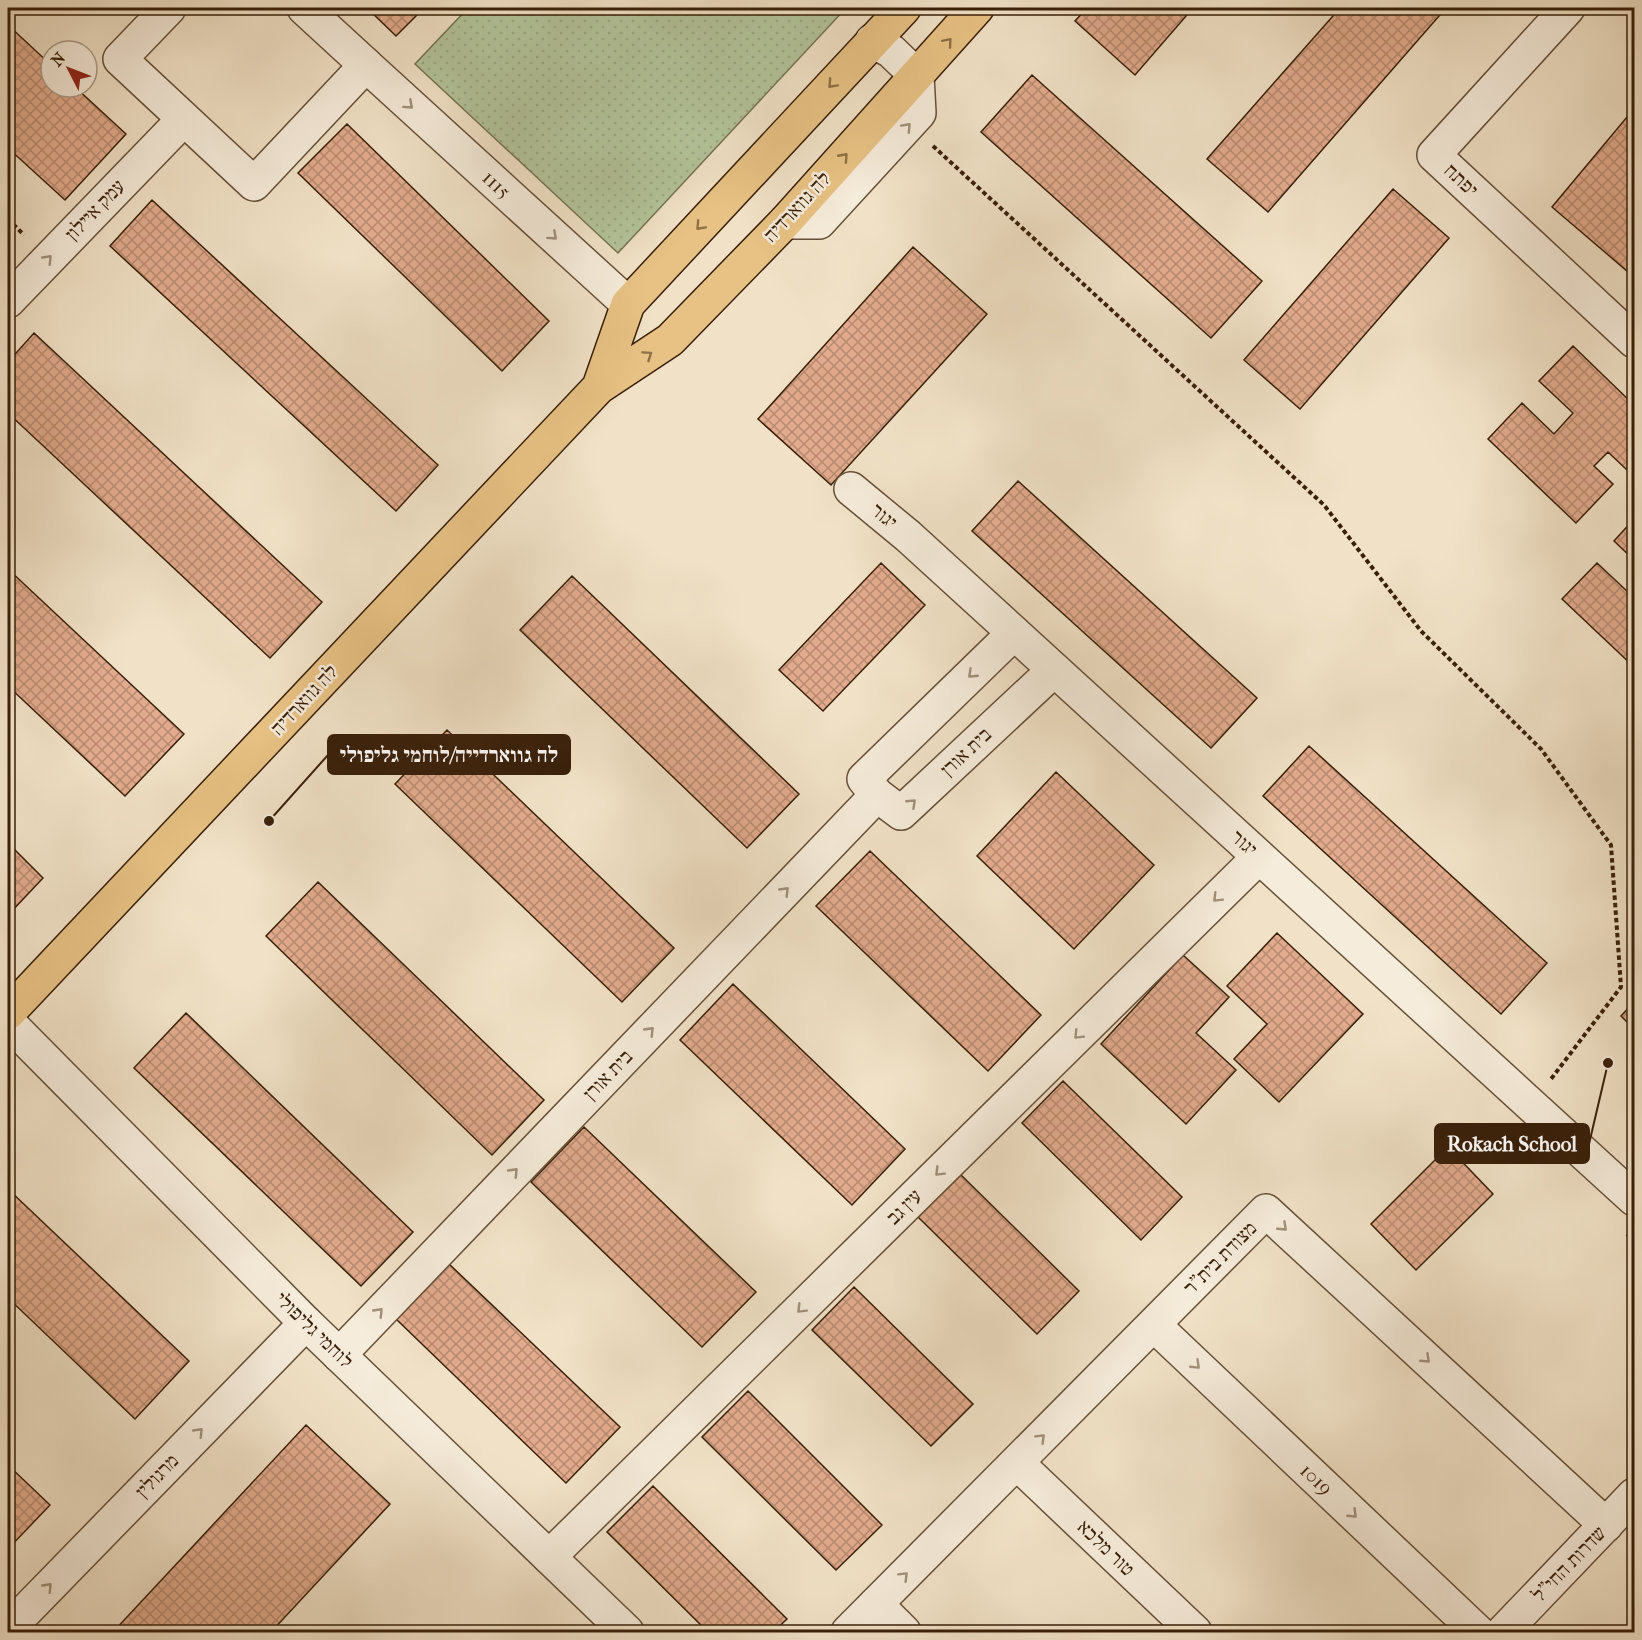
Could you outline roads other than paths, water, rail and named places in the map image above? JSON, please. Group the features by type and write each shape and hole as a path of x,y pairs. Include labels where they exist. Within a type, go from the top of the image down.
{"main road":[{"name":"לה גווארדיה","path":"599,387 628,304 904,8"},
{"name":"לה גווארדיה","path":"8,1013 599,387 670,340 785,222 977,8"}],"street":[{"path":"169,8 120,59 254,184 366,65"},
{"name":"1115","path":"304,8 628,304"},
{"name":"יפתח","path":"1568,8 1434,155 1635,341"},
{"path":"785,222 819,222 919,114 917,76 891,51 872,41"},
{"name":"עמק איילון","path":"8,301 184,119"},
{"name":"יגור","path":"851,489 908,536 1635,1200"},
{"path":"877,795 864,780 1014,633"},
{"name":"בית אורן","path":"339,1355 877,795 901,813 1054,669"},
{"name":"עין גב","path":"549,1557 1259,857"},
{"name":"לוחמי גליפולי","path":"8,1022 306,1323 627,1632"},
{"name":"מצודת בית\"ר","path":"848,1632 1266,1211 1606,1525"},
{"name":"מרגולין","path":"8,1629 306,1323"},
{"name":"1019","path":"1154,1325 1478,1632"},
{"name":"טור מלכא","path":"1017,1463 1195,1632"},
{"name":"שדרות החי\"ל","path":"1503,1632 1635,1495"},
{"path":"876,1604 904,1632"}],"place":[{"name":"לה גווארדייה/לוחמי גליפולי","path":"269,821"},
{"name":"Rokach School","path":"1608,1063"}]}
